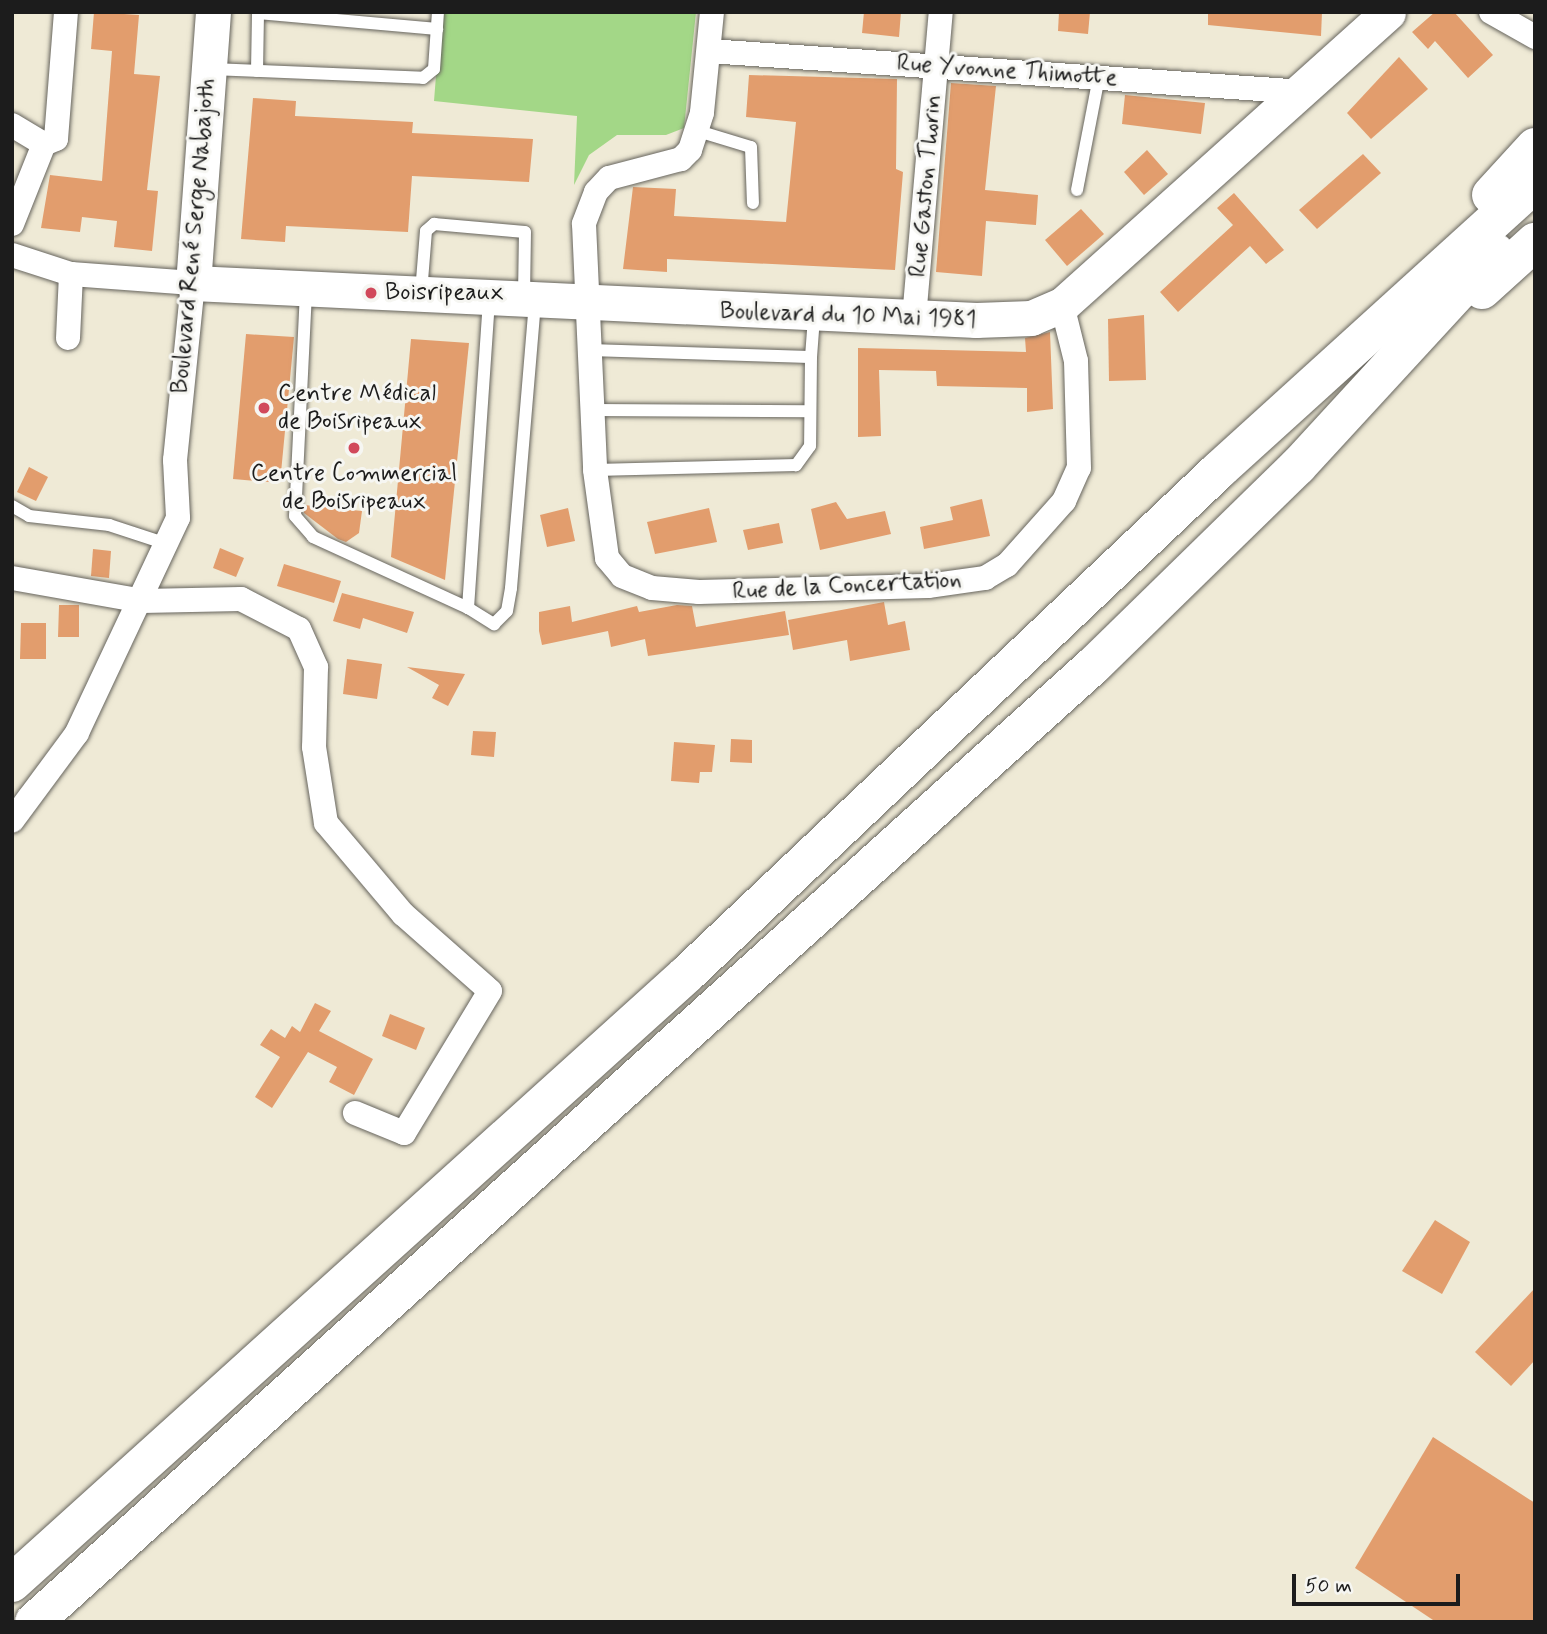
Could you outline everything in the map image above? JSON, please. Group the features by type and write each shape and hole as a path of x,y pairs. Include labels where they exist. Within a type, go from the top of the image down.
{"highway":[{"path":"1323,381 1535,148"},
{"path":"12,1583 697,964 1219,470 1323,381 1535,183"},
{"path":"34,1622 1094,665 1358,401 1535,212"},
{"path":"1358,401 1535,242"}],"street":[{"path":"12,224 44,144 56,139 66,12"},
{"name":"Boulevard René Serge Nabajoth","path":"12,821 78,733 142,601 178,518 175,460 193,283 213,12"},
{"path":"698,131 712,12"},
{"name":"Rue Gaston Thorin","path":"914,318 941,12"},
{"name":"Boulevard du 10 Mai 1981","path":"193,283 814,317 1031,318 1062,305 1305,92 1388,12"},
{"path":"1491,12 1535,37"},
{"name":"Rue Yvonne Thimotte","path":"709,51 1305,92"},
{"path":"12,125 44,144"},
{"name":"Rue de la Concertation","path":"698,131 681,159 627,170 596,192 584,224 583,306 593,410 595,478 607,558 622,576 652,588 928,586 985,578 1030,545 1075,482 1076,361 1062,305"},
{"path":"12,255 71,274 193,283"},
{"path":"68,338 71,274"},
{"path":"12,578 142,601 241,599 299,629 316,667 314,747 326,823 403,914 490,991 404,1133 355,1113"}],"lane":[{"path":"208,68 423,78 434,69 438,12"},
{"path":"257,71 258,13 438,29"},
{"path":"1077,190 1099,77"},
{"path":"698,131 755,152 753,202"},
{"path":"306,289 295,516 313,537 468,608 494,624 507,611 529,302 529,239 507,228 430,225 420,296"},
{"path":"468,608 489,299"},
{"path":"595,478 796,465 810,446 814,317"},
{"path":"588,350 811,357"},
{"path":"593,410 810,411"},
{"path":"12,506 29,516 110,525 167,544"}],"green space":[{"path":"441,12 696,12 684,128 666,135 617,135 589,155 574,185 577,116 434,101"}],"building":[{"path":"94,12 139,15 134,74 160,76 147,190 158,191 152,251 114,247 117,221 82,217 80,232 41,228 50,175 102,181 112,51 91,49"},
{"path":"864,12 901,12 899,37 862,33"},
{"path":"1059,12 1090,12 1088,34 1058,31"},
{"path":"1208,12 1322,12 1321,36 1208,25"},
{"path":"1435,12 1454,12 1493,55 1468,78 1435,41 1428,49 1412,32"},
{"path":"1399,57 1428,89 1371,139 1347,113"},
{"path":"749,75 897,79 896,169 903,172 895,270 667,259 667,272 623,269 633,187 676,189 674,216 786,222 796,122 746,117"},
{"path":"951,83 996,86 985,190 1038,195 1036,225 986,221 982,276 936,272"},
{"path":"1125,95 1205,103 1201,134 1122,124"},
{"path":"253,98 296,101 295,116 413,122 412,133 533,139 529,182 412,176 408,232 286,226 285,242 241,239"},
{"path":"1147,150 1168,174 1144,195 1124,172"},
{"path":"1363,154 1381,173 1317,229 1299,210"},
{"path":"1234,193 1284,250 1266,264 1250,246 1178,312 1160,292 1233,225 1217,208"},
{"path":"1081,209 1104,234 1067,266 1045,240"},
{"path":"1144,315 1146,380 1109,381 1108,319"},
{"path":"1050,332 1053,409 1027,412 1027,388 937,386 936,371 879,370 881,436 858,437 858,348 1026,352 1025,338"},
{"name":"Centre Médical de Boisripeaux","path":"246,334 294,337 280,483 233,479"},
{"path":"411,339 469,343 445,580 391,557"},
{"path":"29,467 48,477 36,501 17,492"},
{"path":"982,499 990,536 924,549 920,527 953,520 950,507"},
{"path":"836,502 847,519 885,511 891,534 820,550 811,509"},
{"path":"304,505 362,511 359,533 346,542 338,539 304,513"},
{"path":"568,508 575,541 547,547 540,515"},
{"path":"709,508 717,542 655,554 647,522"},
{"path":"779,523 783,543 748,550 743,530"},
{"path":"220,548 244,558 236,577 213,568"},
{"path":"93,549 111,551 109,578 91,576"},
{"path":"284,564 341,581 334,603 277,586"},
{"path":"342,593 414,612 407,633 363,618 360,629 333,621"},
{"path":"884,602 888,625 905,621 910,650 850,661 847,640 793,650 788,620"},
{"path":"59,605 79,605 79,637 58,637"},
{"path":"677,605 692,606 696,627 785,611 789,635 648,656 645,639 611,647 608,631 542,645 539,612 570,606 572,622 637,606 639,612"},
{"path":"21,623 46,623 46,659 20,659"},
{"path":"347,659 382,664 377,699 343,694"},
{"path":"407,667 465,674 448,706 432,698 439,685"},
{"path":"473,731 496,732 494,757 471,755"},
{"path":"731,739 752,740 752,763 730,762"},
{"path":"674,742 715,745 712,772 700,772 699,783 671,781"},
{"path":"315,1003 331,1011 319,1031 373,1059 354,1095 329,1082 337,1067 308,1052 272,1108 255,1097 280,1057 260,1045 271,1029 285,1038 292,1026 300,1032"},
{"path":"390,1014 425,1028 416,1050 382,1036"},
{"path":"1435,1220 1470,1242 1442,1294 1402,1271"},
{"path":"1535,1288 1535,1360 1511,1386 1475,1352"},
{"path":"1433,1437 1535,1503 1535,1622 1436,1622 1355,1568"}],"place":[{"name":"Boisripeaux","path":"371,293"},
{"name":"Centre Médical de Boisripeaux","path":"264,408"},
{"name":"Centre Commercial de Boisripeaux","path":"354,448"}]}
